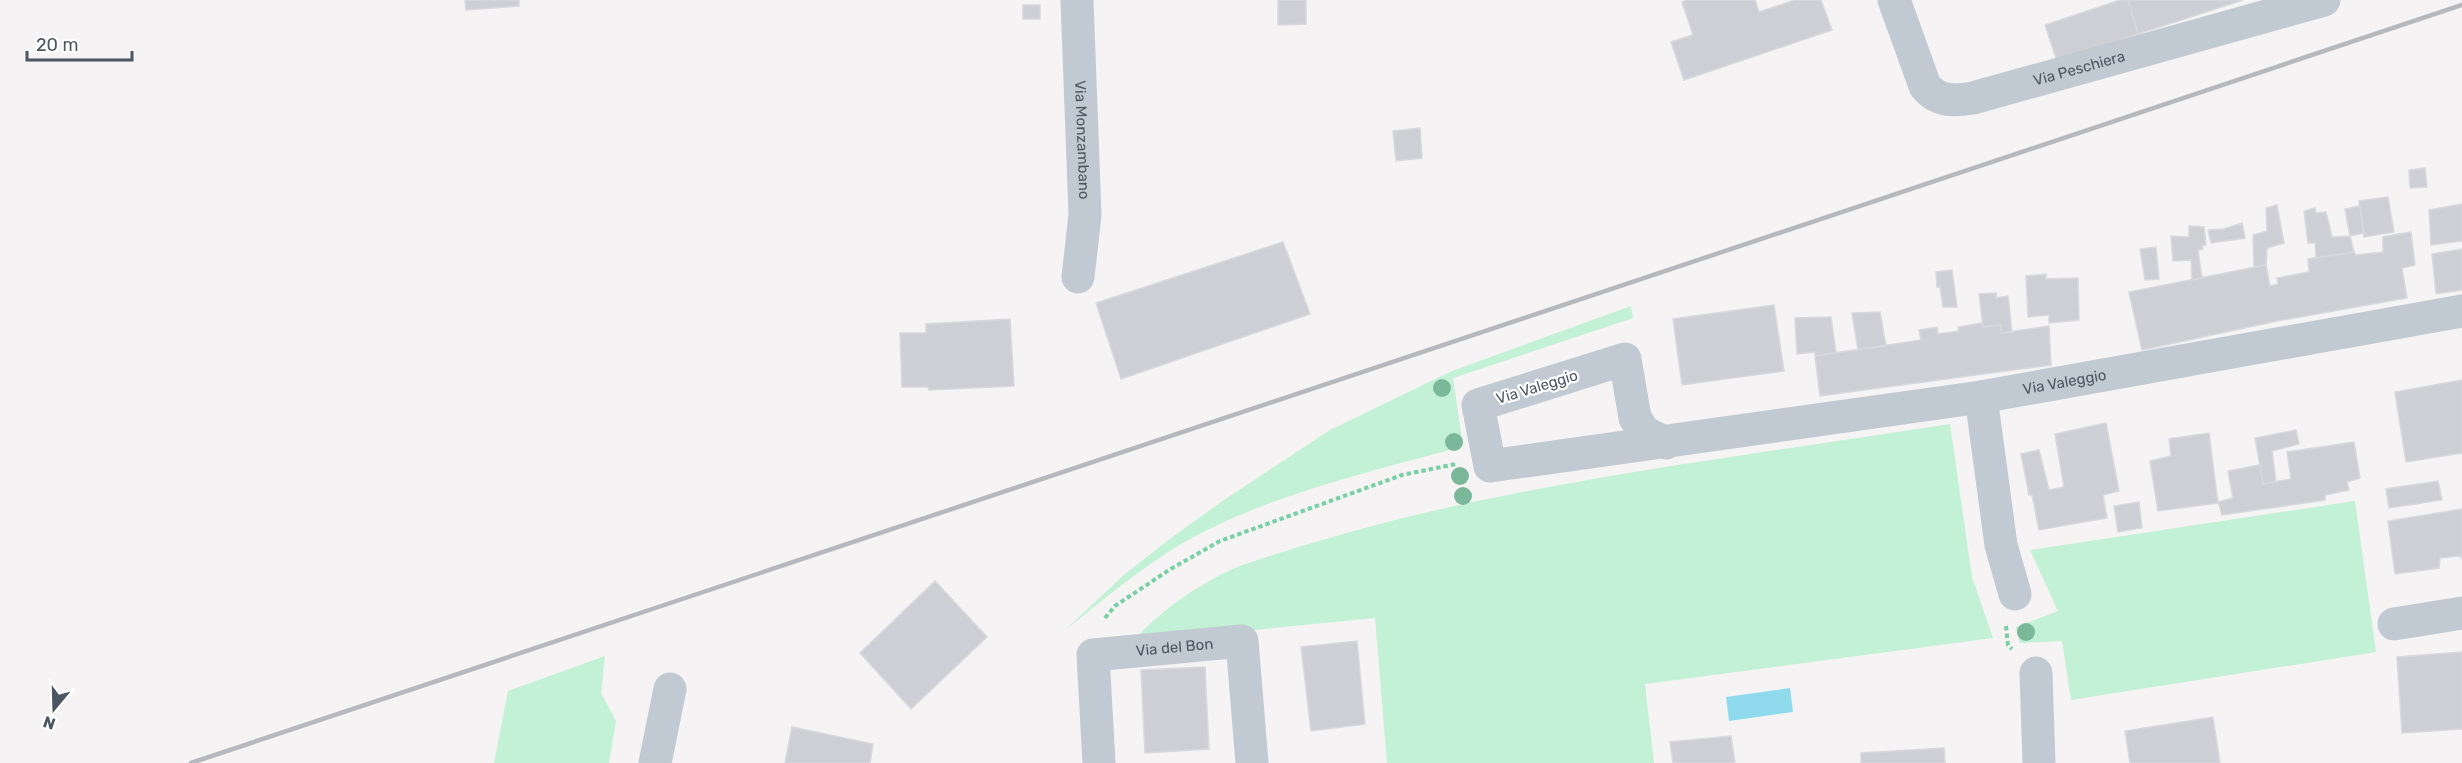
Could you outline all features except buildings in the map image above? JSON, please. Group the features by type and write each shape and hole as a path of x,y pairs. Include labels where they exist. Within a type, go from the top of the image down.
{"street":[{"name":"Via Monzambano","path":"1077,0 1085,215 1078,277"},
{"name":"Via Peschiera","path":"1894,0 1925,86 1932,95 1951,101 1973,98 2324,0"},
{"name":"Via Valeggio","path":"1666,443 1652,437 1639,426 1635,418 1625,359 1478,405 1490,466 1666,443 1981,397 2462,311"},
{"path":"1981,397 2001,545 2015,594"},
{"path":"2394,624 2462,613"},
{"name":"Via del Bon","path":"1093,655 1242,640 1252,763"},
{"path":"1093,655 1099,763"},
{"path":"2036,673 2039,763"},
{"path":"655,763 670,689"}],"path":[{"path":"1093,655 1092,636 1115,606 1169,570 1220,541 1402,475 1466,462 1490,466"},
{"path":"2015,594 2005,629 2008,645 2036,673"}],"green space":[{"path":"1631,306 1633,318 1453,378 1463,446 1289,496 1222,523 1157,559 1064,631 1125,574 1171,538 1330,430 1452,371"},
{"path":"1950,424 1972,577 1993,638 1645,684 1654,763 1387,763 1375,618 1132,642 1177,602 1230,570 1395,520 1602,477"},
{"path":"2355,501 2376,652 2071,700 2062,641 2020,643 2016,627 2058,611 2030,550"},
{"path":"605,656 601,693 616,721 609,763 494,763 508,691"}],"water":[{"path":"1790,688 1793,712 1729,721 1726,697"}],"railway":[{"path":"191,763 2462,5"}]}
